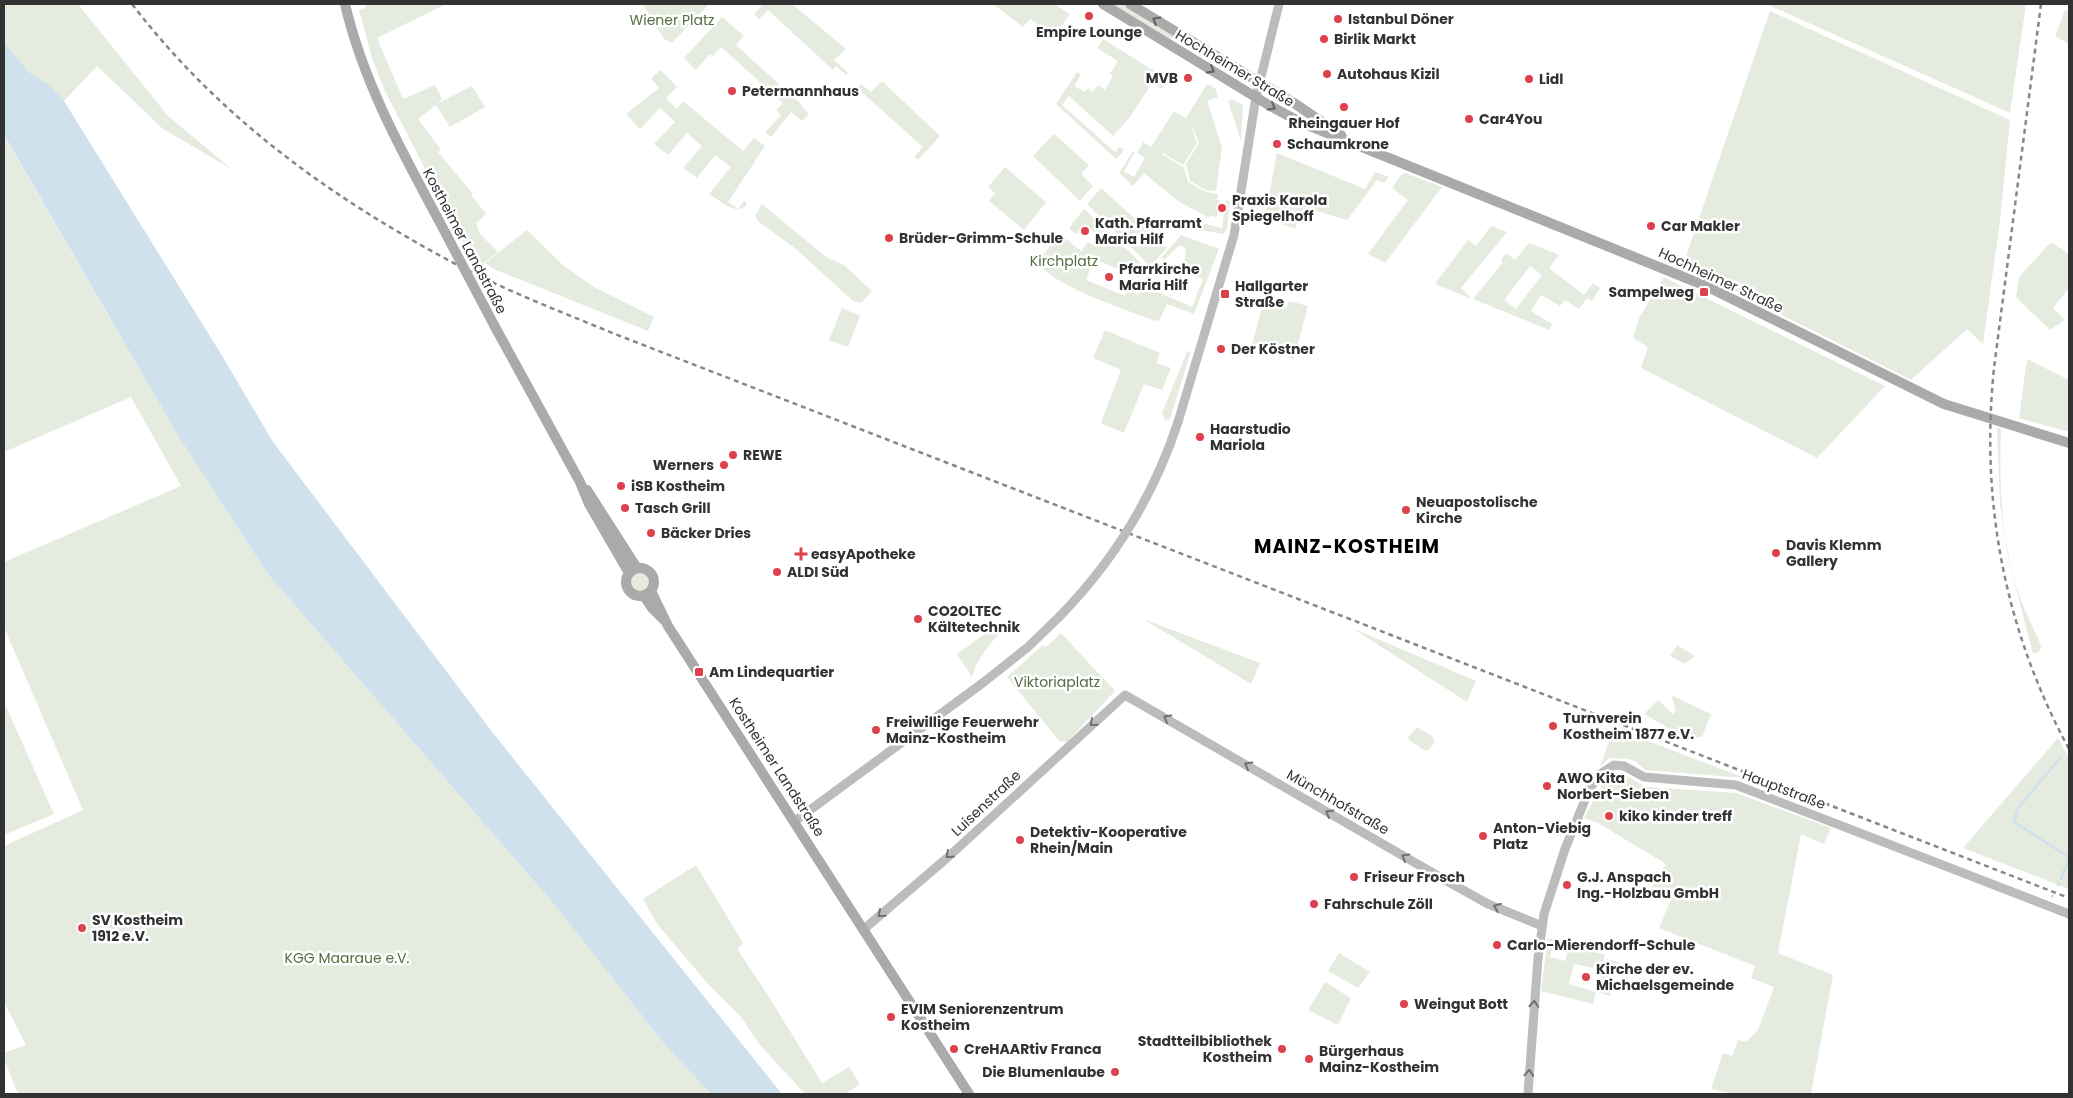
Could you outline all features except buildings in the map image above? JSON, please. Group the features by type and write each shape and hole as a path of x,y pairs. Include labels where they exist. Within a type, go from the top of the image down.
{"main road":[{"name":"Kostheimer Landstraße","path":"345,4 361,60 378,103 494,325 580,482 595,500 633,571"},
{"name":"Hochheimer Straße","path":"1103,4 1300,122 1706,286 1944,404 2069,443"},
{"name":"Hochheimer Straße","path":"1130,4 1311,113 1358,147"},
{"path":"646,569 652,575 654,583 647,593 634,595 628,589 626,581 633,571 646,569"},
{"name":"Kostheimer Landstraße","path":"647,593 864,929"},
{"path":"864,929 969,1094"}],"street":[{"path":"795,821 1001,669 1059,617 1101,569 1131,525 1156,478 1178,422 1237,222 1256,97 1279,4"},
{"name":"Münchhofstraße","path":"1125,695 1488,904 1542,926"},
{"name":"Luisenstraße","path":"864,929 947,858 1125,695"},
{"name":"Hauptstraße","path":"1528,1094 1542,926 1565,849 1589,790 1600,774 1606,769 1619,764 1644,778 1736,785 2069,914"}],"green space":[{"path":"4,4 78,4 168,116 233,170 163,129 97,66 64,101 49,85 29,72 4,44"},
{"path":"365,4 446,4 377,38 403,99 435,85 442,99 437,104 472,86 485,107 450,127 436,105 418,119 441,150 438,152 473,194 471,195 486,214 476,223 480,234 498,252 481,265 472,260 385,91 372,58 359,10 366,8"},
{"name":"Wiener Platz","path":"643,4 709,4 672,43 664,39"},
{"path":"763,4 792,4 846,49 834,60 848,73 846,75 836,66 833,70 768,10 759,19 754,14"},
{"path":"993,4 1054,4 1070,14 1055,35 1030,19 1023,27"},
{"path":"1113,4 1124,4 1226,65 1247,80 1245,81 1178,40 1167,38 1114,7"},
{"path":"1766,4 2026,4 2010,113"},
{"path":"2065,10 2069,12 2069,44 2055,36"},
{"path":"1770,11 2010,120 2000,220 1983,344 1967,329 1911,380 1683,265"},
{"path":"722,17 744,36 736,45 802,105 809,114 802,121 791,112 771,137 765,132 781,115 776,110 783,103 721,47 713,56 710,54 696,70 684,58"},
{"path":"1103,39 1167,79 1162,89 1152,83 1130,117 1113,136 1069,96 1062,105 1115,152 1120,147 1124,150 1116,159 1056,104 1077,72 1081,74 1074,86 1085,92 1088,88 1093,92 1098,85 1105,90 1113,76 1110,74 1118,61 1097,48"},
{"path":"661,70 677,87 666,98 677,109 683,101 743,151 754,138 765,146 728,202 738,209 729,207 709,194 731,167 715,155 697,178 683,168 702,146 687,133 668,155 654,144 675,122 660,108 640,129 626,114 659,88 651,78"},
{"path":"882,81 940,136 918,160 914,157 923,147 857,88 861,84 871,92"},
{"path":"1207,84 1215,88 1218,97 1207,101 1222,147 1216,191 1206,190 1190,181 1186,164 1199,143 1193,128 1197,143 1183,165 1162,154 1184,168 1188,182 1206,192 1218,194 1217,200 1220,200 1217,217 1210,216 1209,218 1178,201 1144,173 1133,186 1119,173 1133,151 1135,152 1124,171 1134,177 1145,158 1137,153 1143,142 1151,147 1174,111 1186,118"},
{"path":"1233,100 1243,105 1241,141 1228,101"},
{"path":"1054,134 1089,165 1081,174 1093,186 1080,201 1033,156"},
{"name":"KGG Maaraue e.V.","path":"4,136 177,434 267,573 553,903 666,1046 711,1094 18,1094 4,1059 4,1053 26,1045 4,1002 4,846 83,810 4,627 4,562 181,486 131,397 4,452"},
{"path":"1277,153 1365,189 1375,172 1389,177 1384,183 1377,180 1347,220 1304,207 1295,229 1265,217"},
{"path":"1005,167 1046,202 1024,230 989,201 995,193 988,187"},
{"path":"1405,173 1442,187 1385,263 1368,254 1408,200 1392,188 1401,175"},
{"path":"1101,188 1167,248 1150,266 1087,204"},
{"path":"1226,200 1230,201 1227,229 1223,234 1195,229 1197,222 1222,228"},
{"path":"744,201 747,203 744,207 738,209"},
{"path":"762,204 826,257 844,265 872,291 861,303 853,301 796,249 759,222 755,216"},
{"name":"Kirchplatz","path":"1084,209 1144,266 1139,278 1084,253 1094,260 1086,280 1125,296 1128,291 1138,295 1142,285 1192,307 1203,279 1185,272 1181,280 1178,278 1185,259 1186,249 1180,245 1164,260 1161,258 1181,235 1219,249 1194,314 1167,304 1160,319 1155,321 1073,288 1045,270 1038,261 1060,234 1081,251 1088,242 1092,245 1099,237 1085,224 1076,234 1069,228"},
{"path":"1491,226 1507,232 1461,288 1472,299 1435,284 1468,240 1476,246"},
{"path":"527,230 564,266 594,287 654,317 648,331 496,270 485,263"},
{"path":"2051,242 2069,254 2069,288 2053,308 2065,320 2050,330 2016,297 2019,277"},
{"path":"1529,243 1559,255 1549,268 1584,295 1593,283 1600,288 1592,301 1587,298 1579,309 1565,300 1560,306 1541,295 1531,311 1552,324 1549,330 1473,299 1503,262 1501,260 1506,253 1515,260","holes":["1530,266 1542,275 1516,309 1504,300"]},
{"path":"1664,277 1885,386 1817,458 1641,368 1648,347 1633,338 1639,318"},
{"path":"1264,300 1287,307 1289,301 1308,306 1294,359 1252,345"},
{"path":"842,308 860,316 848,347 829,340"},
{"path":"1105,330 1160,353 1156,363 1171,368 1162,390 1144,384 1124,433 1101,423 1121,370 1093,358"},
{"path":"1191,351 1170,419 1165,420 1162,413 1187,352"},
{"path":"2027,359 2069,380 2069,432 2019,418"},
{"path":"1997,428 2001,429 2002,508 2007,548 2018,594 2041,646 2040,651 2033,654 2008,557 2000,504"},
{"path":"640,572 647,575 650,582 647,589 640,592 633,589 630,582 633,575"},
{"path":"1143,619 1260,663 1251,684"},
{"path":"1002,622 1006,628 986,650 972,677 957,654"},
{"path":"1352,628 1476,681 1467,702"},
{"name":"Viktoriaplatz","path":"1061,633 1115,691 1067,742 1059,741 1007,677 1043,645 1046,647"},
{"path":"1677,645 1695,656 1685,664 1670,656"},
{"path":"1671,695 1711,714 1702,737 1687,736 1644,714 1658,700 1673,714 1676,710"},
{"path":"4,702 54,814 4,835"},
{"path":"1417,727 1432,736 1435,742 1429,750 1424,750 1409,740 1408,737"},
{"path":"1614,728 1745,778 1645,770 1632,760 1625,758 1609,758 1600,767"},
{"path":"2058,738 2069,758 2069,889 1963,848"},
{"path":"1614,774 1625,775 1646,787 1736,793 1831,828 1824,844 1801,834 1778,953 1833,975 1811,1094 1734,1094 1711,1089 1723,1053 1732,1056 1738,1040 1746,1042 1758,1030 1774,987 1751,978 1755,966 1659,928 1673,895 1652,887 1666,864 1598,823 1584,818 1604,781"},
{"path":"696,865 743,943 737,949 822,1083 849,1067 860,1084 845,1094 805,1094 760,1045 741,1017 709,985 657,924 643,899"},
{"path":"1548,938 1554,940 1550,957 1565,961 1570,944 1605,955 1602,966 1594,964 1593,968 1574,964 1569,984 1596,992 1593,1004 1541,991"},
{"path":"1339,953 1370,972 1358,988 1328,971"},
{"path":"1606,959 1619,962 1610,996 1597,992"},
{"path":"1325,982 1351,998 1338,1025 1308,1010"}],"water":[{"path":"4,43 29,72 49,85 64,101 221,354 273,442 493,733 782,1094 711,1094 666,1046 553,903 267,573 177,434 4,135"}],"waterway":[{"path":"2061,757 2018,808 2014,822 2069,857"},
{"path":"2061,879 2069,858"}],"railway":[{"path":"132,4 166,46 203,85 282,154 325,185 415,242 500,286 615,334 2069,898"},
{"path":"2041,4 1994,368 1991,467 1995,516 2002,564 2013,612 2028,659 2069,749"}],"place":[{"name":"Empire Lounge","path":"1089,16"},
{"name":"Istanbul Döner","path":"1338,19"},
{"name":"Birlik Markt","path":"1324,39"},
{"name":"Autohaus Kizil","path":"1327,74"},
{"name":"MVB","path":"1188,78"},
{"name":"Lidl","path":"1529,79"},
{"name":"Petermannhaus","path":"732,91"},
{"name":"Rheingauer Hof","path":"1344,107"},
{"name":"Car4You","path":"1469,119"},
{"name":"Schaumkrone","path":"1277,144"},
{"name":"Praxis Karola Spiegelhoff","path":"1222,208"},
{"name":"Car Makler","path":"1651,226"},
{"name":"Kath. Pfarramt Maria Hilf","path":"1085,231"},
{"name":"Brüder-Grimm-Schule","path":"889,238"},
{"name":"Pfarrkirche Maria Hilf","path":"1109,277"},
{"name":"Sampelweg","path":"1704,292"},
{"name":"Hallgarter Straße","path":"1225,294"},
{"name":"Der Köstner","path":"1221,349"},
{"name":"Haarstudio Mariola","path":"1200,437"},
{"name":"REWE","path":"733,455"},
{"name":"Werners","path":"724,465"},
{"name":"iSB Kostheim","path":"621,486"},
{"name":"Tasch Grill","path":"625,508"},
{"name":"Neuapostolische Kirche","path":"1406,510"},
{"name":"Bäcker Dries","path":"651,533"},
{"name":"Davis Klemm Gallery","path":"1776,553"},
{"name":"easyApotheke","path":"801,554"},
{"name":"ALDI Süd","path":"777,572"},
{"name":"CO2OLTEC Kältetechnik","path":"918,619"},
{"name":"Am Lindequartier","path":"699,672"},
{"name":"Turnverein Kostheim 1877 e.V.","path":"1553,726"},
{"name":"Freiwillige Feuerwehr Mainz-Kostheim","path":"876,730"},
{"name":"AWO Kita Norbert-Sieben","path":"1547,786"},
{"name":"kiko kinder treff","path":"1609,816"},
{"name":"Anton-Viebig Platz","path":"1483,836"},
{"name":"Detektiv-Kooperative Rhein/Main","path":"1020,840"},
{"name":"Friseur Frosch","path":"1354,877"},
{"name":"G.J. Anspach Ing.-Holzbau GmbH","path":"1567,885"},
{"name":"Fahrschule Zöll","path":"1314,904"},
{"name":"SV Kostheim 1912 e.V.","path":"82,928"},
{"name":"Carlo-Mierendorff-Schule","path":"1497,945"},
{"name":"Kirche der ev. Michaelsgemeinde","path":"1586,977"},
{"name":"Weingut Bott","path":"1404,1004"},
{"name":"EVIM Seniorenzentrum Kostheim","path":"891,1017"},
{"name":"CreHAARtiv Franca","path":"954,1049"},
{"name":"Stadtteilbibliothek Kostheim","path":"1282,1049"},
{"name":"Bürgerhaus Mainz-Kostheim","path":"1309,1059"},
{"name":"Die Blumenlaube","path":"1115,1072"}],"district":[{"name":"MAINZ-KOSTHEIM","path":"1347,546"}]}
